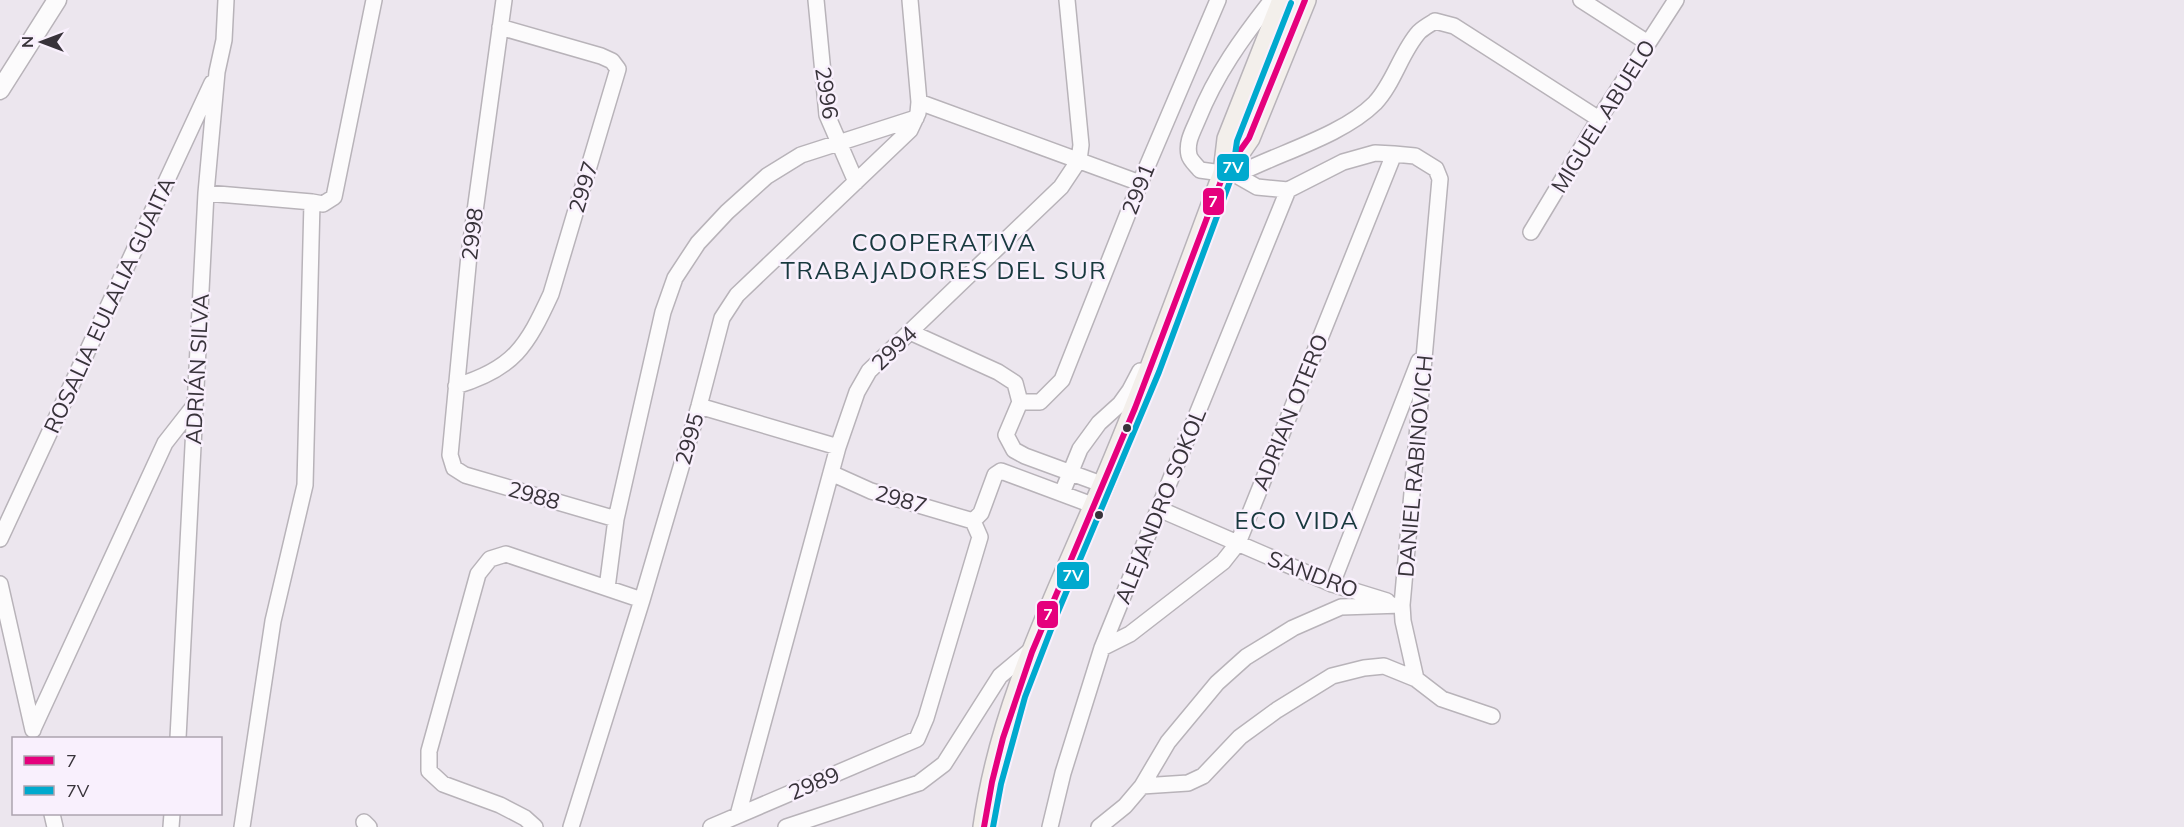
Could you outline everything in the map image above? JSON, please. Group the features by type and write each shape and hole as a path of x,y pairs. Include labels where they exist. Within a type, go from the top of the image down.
{"main road":[{"path":"1230,174 1228,139 1283,0"},
{"path":"984,827 1004,734 1032,650 1104,485 1159,344 1230,174 1249,138 1305,0"}],"street":[{"path":"0,90 57,0"},
{"name":"ADRIÁN SILVA","path":"177,737 206,193 217,72 224,40 226,0"},
{"path":"206,193 324,204 334,197 374,0"},
{"name":"2998","path":"454,468 450,456 468,255 504,0"},
{"name":"2996","path":"816,0 827,115 856,182"},
{"name":"2995","path":"571,827 642,600 723,318 737,295 910,130 916,118 919,102 910,0"},
{"path":"1066,0 1081,145 1079,160"},
{"name":"2991","path":"1020,402 1040,402 1062,380 1140,183 1218,0"},
{"path":"1272,0 1220,71 1188,143 1189,157 1200,170 1230,174 1257,187 1288,190 1343,162 1375,153 1394,154"},
{"path":"1581,0 1648,42"},
{"name":"MIGUEL ABUELO","path":"1531,232 1599,119 1676,0"},
{"path":"1230,174 1294,151 1361,115 1377,100 1420,31 1435,21 1454,26 1599,119"},
{"name":"2997","path":"456,386 471,382 509,361 524,346 538,321 551,294 618,69 612,61 601,56 501,27"},
{"name":"ROSALIA EULALIA GUAITA","path":"0,539 217,72"},
{"path":"919,102 1140,183"},
{"path":"607,588 616,519 663,312 675,278 698,243 727,212 767,176 801,155 838,141 916,118"},
{"name":"DANIEL RABINOVICH","path":"1394,154 1415,156 1436,169 1440,179 1402,605 1403,621 1416,679"},
{"name":"ADRIAN OTERO","path":"1102,648 1130,634 1223,562 1238,543 1394,154"},
{"name":"2994","path":"738,815 838,447 857,392 869,371 1061,188 1079,160"},
{"name":"ALEJANDRO SOKOL","path":"1050,827 1063,773 1102,648 1288,190"},
{"path":"242,827 273,621 304,485 312,202"},
{"path":"910,332 998,372 1015,383 1020,402 1006,435 1014,450 1104,485"},
{"path":"1332,584 1426,343"},
{"path":"1062,493 1088,437 1099,423 1120,404 1159,344"},
{"path":"34,734 165,443 194,406"},
{"path":"699,406 838,447"},
{"name":"2988","path":"454,468 465,475 616,519"},
{"path":"974,521 981,513 995,475 1001,471 1095,506"},
{"name":"2987","path":"831,473 871,491 974,521"},
{"name":"SANDRO","path":"1159,509 1332,584 1402,605"},
{"name":"2989","path":"711,827 916,739 926,718 980,537 974,521"},
{"path":"535,827 525,818 500,805 443,784 429,771 429,751 478,574 490,559 506,554 642,600"},
{"path":"0,584 3,611 34,734"},
{"path":"1099,827 1125,806 1142,786 1168,742 1217,684 1246,657 1293,628 1341,607 1402,605"},
{"path":"786,827 919,783 944,764 999,676 1032,650"},
{"path":"1142,786 1188,783 1203,776 1240,737 1277,710 1332,676 1364,668 1384,666 1416,679 1442,699 1492,716"}],"transit line":[{"name":"7","path":"984,827 1003,738 1032,652 1135,408 1224,173 1249,138 1305,0"},
{"name":"7V","path":"993,827 1001,784 1025,697 1057,614 1159,372 1232,176 1237,141 1291,3"}],"district":[{"name":"COOPERATIVA TRABAJADORES DEL SUR","path":"944,257"},
{"name":"ECO VIDA","path":"1297,521"}]}
